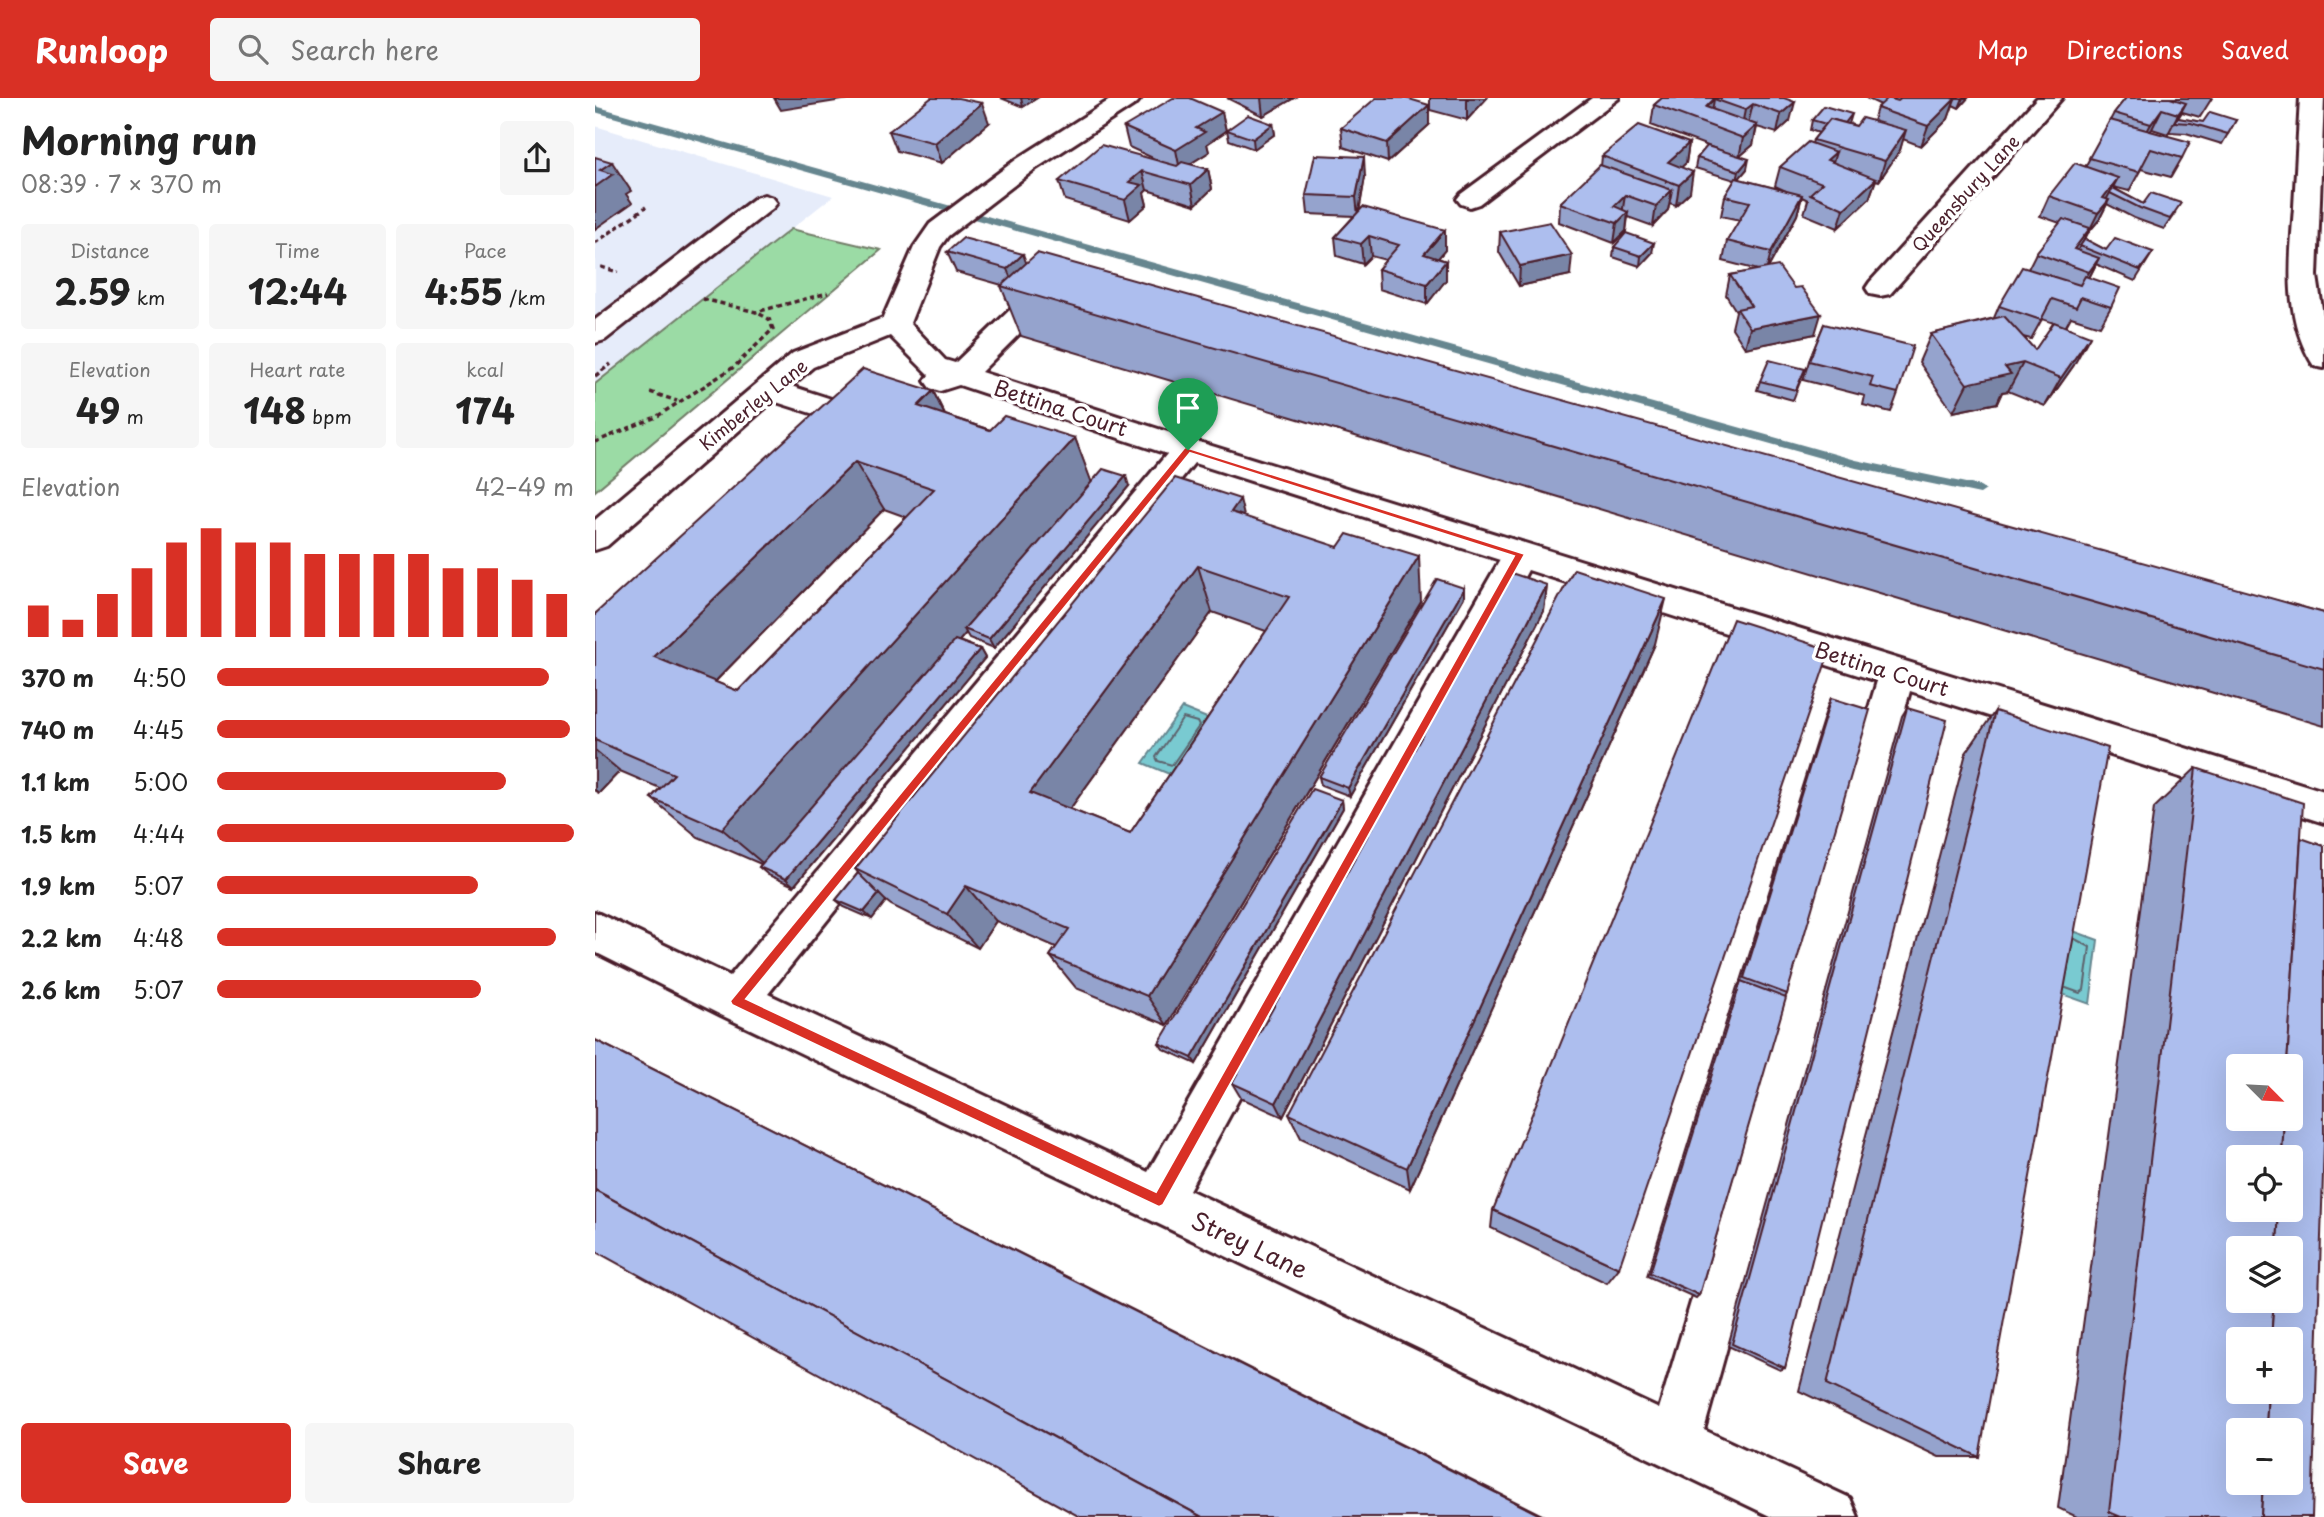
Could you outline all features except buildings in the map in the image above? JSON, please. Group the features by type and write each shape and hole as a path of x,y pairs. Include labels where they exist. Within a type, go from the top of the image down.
{"street":[{"path":"895,324 927,247 939,230 981,196 1091,120 1129,98"},
{"path":"1471,200 1607,98"},
{"name":"Queensbury Lane","path":"1880,288 2050,98"},
{"path":"2312,98 2303,276 2311,327 2324,359"},
{"path":"595,334 764,203"},
{"path":"913,388 961,374 1063,273"},
{"name":"Bettina Court","path":"895,324 935,367 1188,450 2324,807"},
{"name":"Kimberley Lane","path":"595,538 803,360 895,324"},
{"path":"767,389 838,415"},
{"path":"736,1001 1188,450"},
{"path":"1159,1200 1520,554"},
{"path":"1675,1443 1897,673"},
{"name":"Strey Lane","path":"595,931 736,1001 1831,1517"}],"path":[{"path":"595,243 646,207"},
{"path":"601,267 619,273"},
{"path":"757,312 828,293"},
{"path":"595,442 656,417 734,366 773,329 769,320 757,312 703,299"},
{"path":"650,392 677,401"}],"shaded area":[{"path":"595,126 833,196 595,384"}],"green space":[{"path":"791,229 881,250 595,491 595,384"}],"water":[{"path":"1182,708 1212,720 1174,776 1143,763"},
{"path":"2062,927 2098,940 2090,1004 2051,990"}],"waterway":[{"path":"595,109 1856,464 1980,490"}],"route":[{"path":"1188,450 1520,554 1159,1200 736,1001 1188,450"}]}
